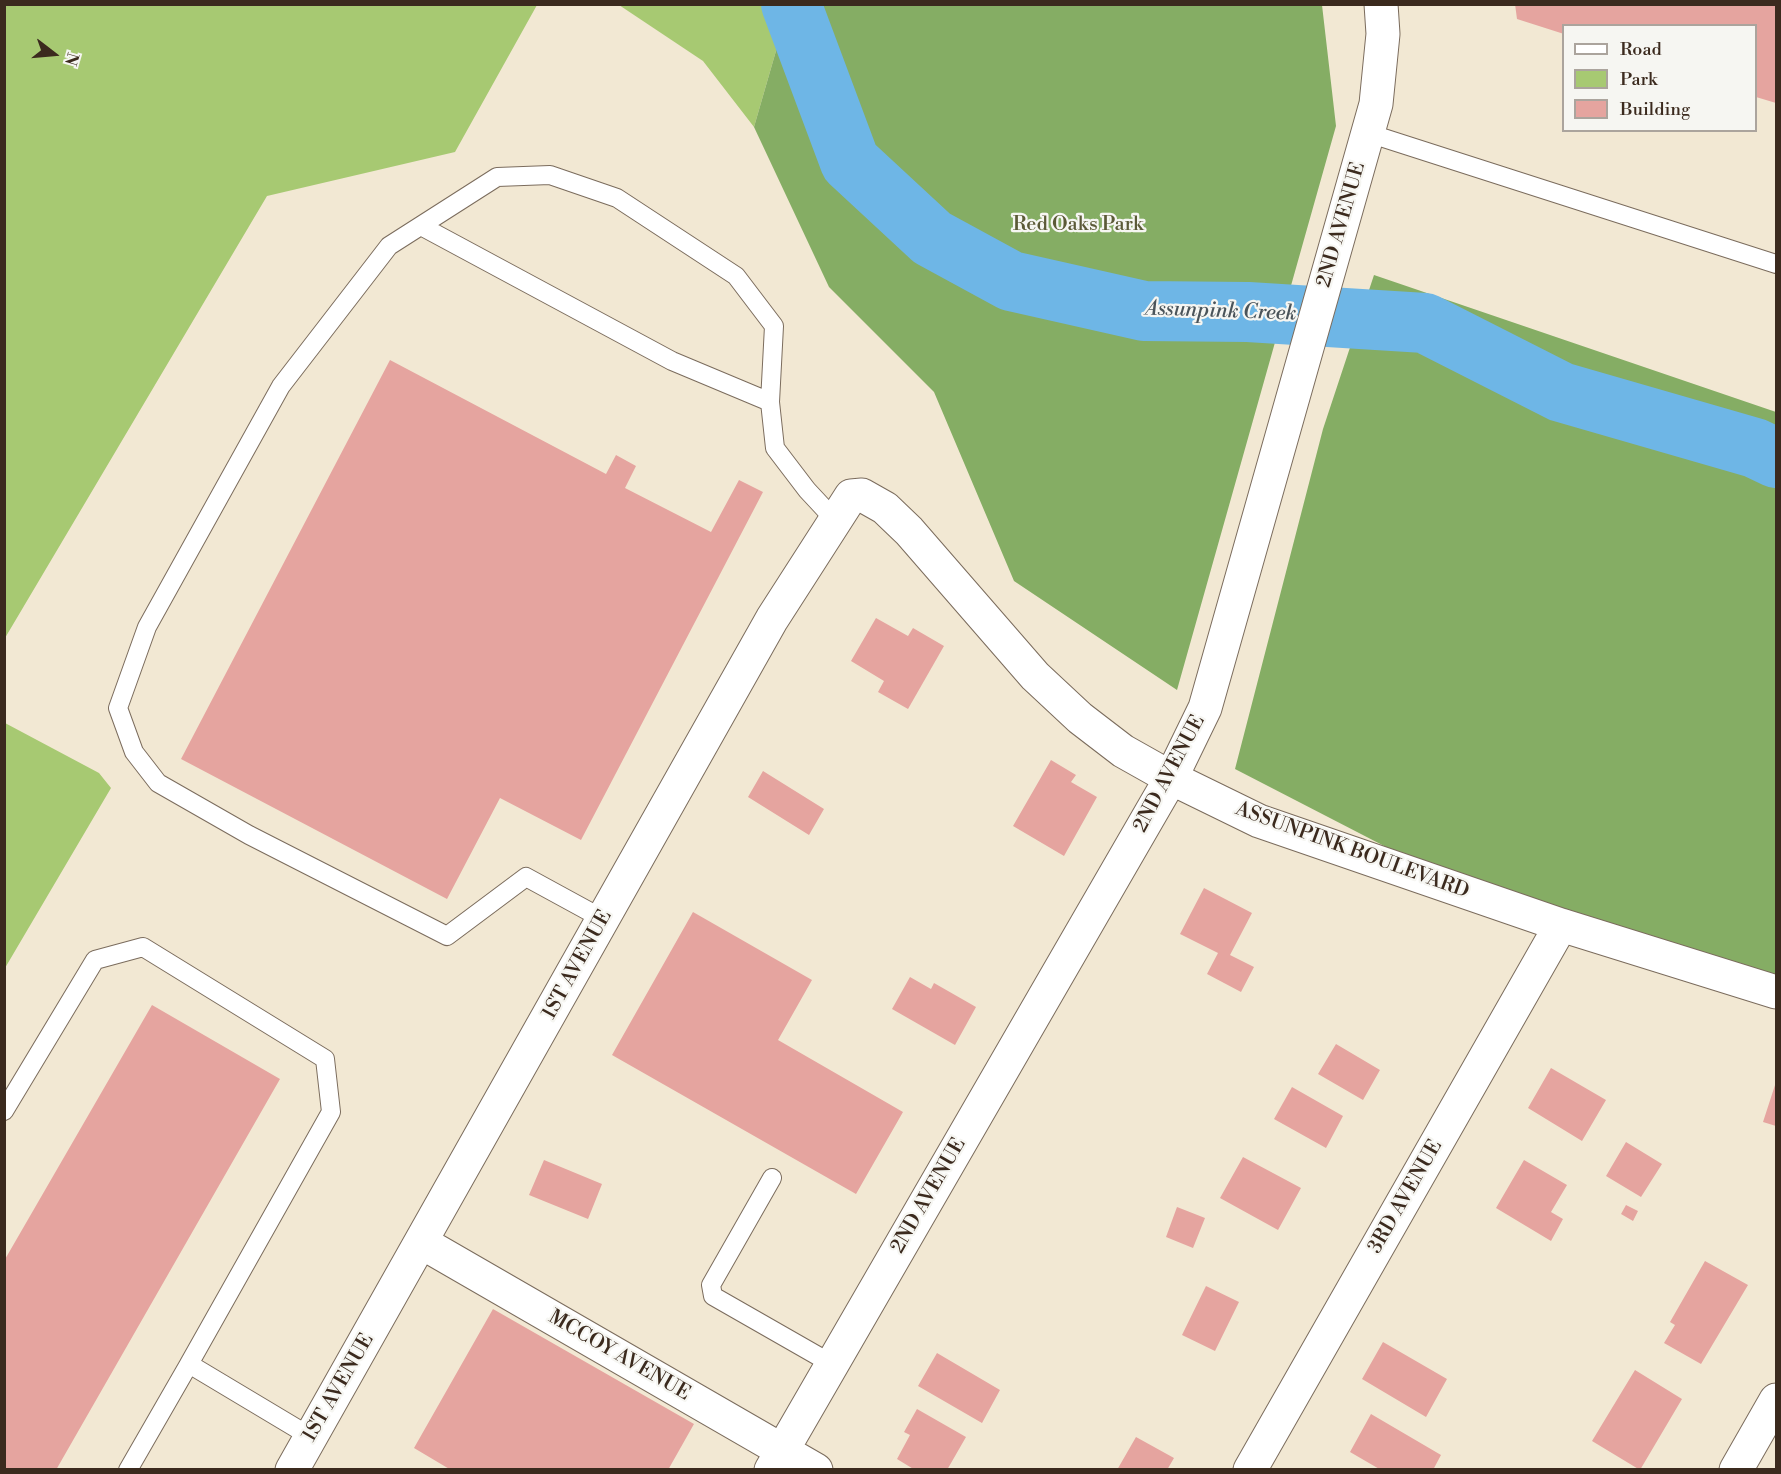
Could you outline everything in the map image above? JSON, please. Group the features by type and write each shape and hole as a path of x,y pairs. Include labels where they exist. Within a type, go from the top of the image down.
{"street":[{"name":"2ND AVENUE","path":"777,1460 1171,778 1205,708 1368,133 1380,84 1383,34 1381,4"},
{"name":"1ST AVENUE","path":"292,1470 772,619 834,519 851,496 862,495 885,508"},
{"name":"ASSUNPINK BOULEVARD","path":"885,508 909,531 1035,676 1080,718 1123,751 1171,778 1259,821 1561,925 1776,992"},
{"name":"3RD AVENUE","path":"1250,1470 1561,925"},
{"name":"MCCOY AVENUE","path":"422,1242 777,1460 816,1470"},
{"path":"1736,1470 1776,1400"}],"lane":[{"path":"1368,133 1776,264"},
{"path":"603,919 526,877 447,936 278,850 158,783 134,752 118,708 147,627 281,386 389,246 497,177 550,175 617,198 736,276 774,326 770,402 775,448 807,490 834,519"},
{"path":"421,226 672,361 770,402"},
{"path":"4,1111 95,960 143,947 325,1059 331,1112 128,1470"},
{"path":"772,1178 711,1285 713,1296 832,1364"},
{"path":"189,1364 311,1437"}],"green space":[{"path":"5,4 537,5 455,152 267,196 5,638"},
{"path":"619,5 763,5 780,37 754,127 703,61"},
{"name":"Red Oaks Park","path":"763,5 1322,5 1336,126 1177,690 1014,581 934,392 829,287 754,127 780,37"},
{"path":"1374,275 1776,412 1776,994 1483,897 1235,769 1323,429"},
{"path":"5,723 99,773 111,788 5,968"}],"building":[{"path":"1515,4 1776,4 1776,103 1757,97 1757,24 1562,24 1562,33 1517,19"},
{"path":"390,360 606,474 616,455 636,466 625,488 711,532 739,480 763,492 581,840 500,798 447,899 181,759"},
{"path":"876,618 908,636 913,628 944,646 908,709 878,692 884,681 851,661"},
{"path":"1051,760 1076,775 1071,782 1097,797 1064,856 1013,826"},
{"path":"763,771 824,809 809,835 748,797"},
{"path":"1204,888 1252,913 1230,955 1254,967 1241,992 1207,974 1218,953 1180,934"},
{"path":"693,912 812,980 778,1040 903,1112 856,1194 612,1055"},
{"path":"910,977 931,989 934,983 976,1007 955,1045 892,1009"},
{"path":"152,1005 280,1079 56,1470 4,1470 4,1261"},
{"path":"1336,1044 1380,1070 1363,1100 1318,1074"},
{"path":"1551,1068 1606,1100 1582,1141 1528,1108"},
{"path":"1776,1082 1776,1126 1763,1122"},
{"path":"1292,1087 1343,1116 1326,1148 1274,1119"},
{"path":"1626,1142 1662,1164 1641,1197 1606,1176"},
{"path":"1243,1157 1301,1188 1278,1230 1220,1198"},
{"path":"544,1160 602,1184 588,1219 529,1195"},
{"path":"1524,1160 1567,1185 1551,1212 1563,1219 1551,1241 1496,1208"},
{"path":"1626,1205 1638,1211 1633,1221 1621,1214"},
{"path":"1177,1207 1205,1218 1193,1248 1166,1237"},
{"path":"1705,1261 1748,1285 1701,1364 1664,1343 1675,1325 1670,1322"},
{"path":"1206,1286 1239,1302 1215,1351 1182,1335"},
{"path":"493,1309 694,1424 668,1470 451,1470 414,1448"},
{"path":"1383,1342 1447,1379 1426,1417 1362,1379"},
{"path":"937,1353 1000,1390 982,1423 918,1386"},
{"path":"1635,1370 1682,1399 1640,1470 1592,1441"},
{"path":"917,1409 966,1437 947,1470 915,1470 897,1459 910,1435 904,1432"},
{"path":"1371,1414 1441,1455 1433,1470 1381,1470 1350,1452"},
{"path":"1136,1437 1174,1458 1167,1470 1117,1470"}],"waterway":[{"name":"Assunpink Creek","path":"791,4 850,162 932,238 1011,281 1144,311 1248,312 1425,323 1561,392 1755,448 1776,458"}]}
